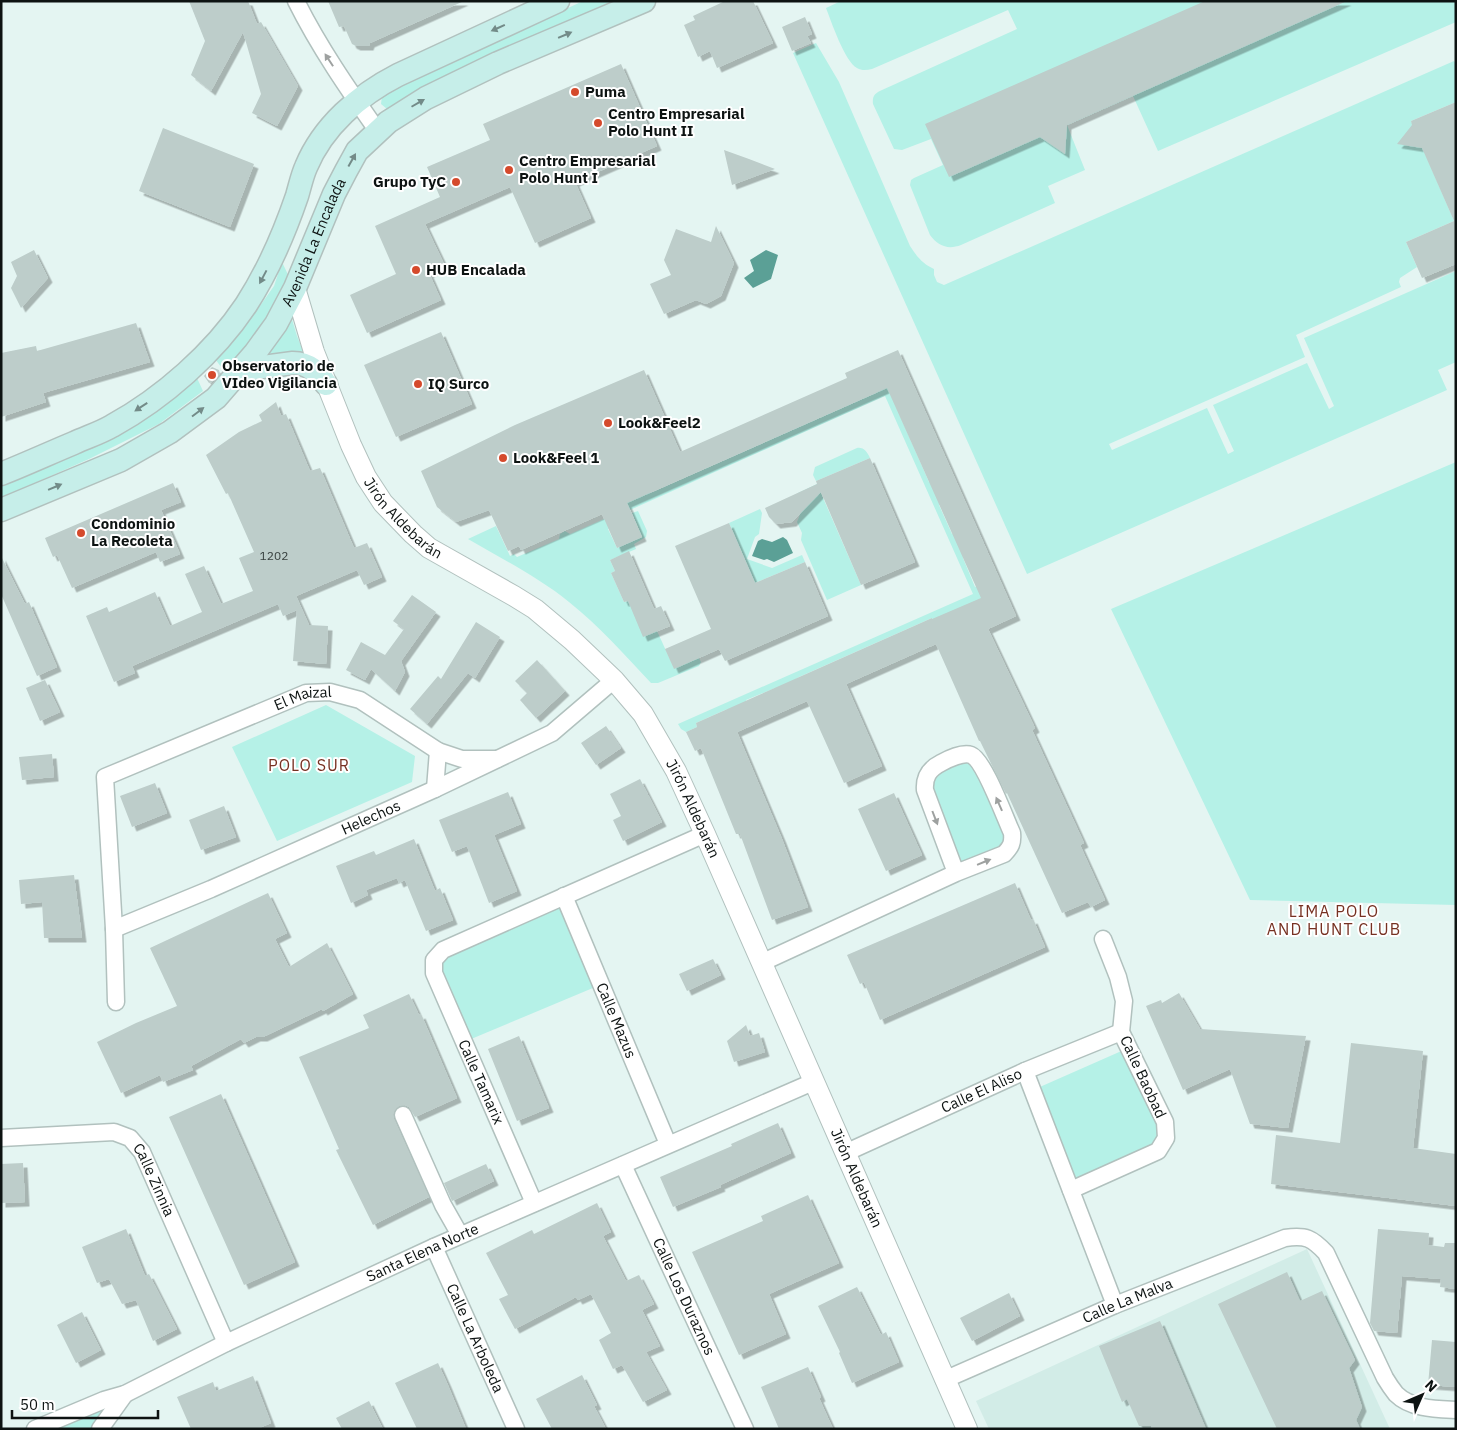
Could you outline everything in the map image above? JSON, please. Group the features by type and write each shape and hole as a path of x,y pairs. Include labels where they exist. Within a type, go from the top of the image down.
{"main road":[{"name":"Avenida La Encalada","path":"1,474 112,426 159,396 198,361 222,335 259,284 280,240 306,166 330,128 356,101 398,75 558,1"},
{"name":"Avenida La Encalada","path":"1,510 121,460 170,432 216,398 276,324 295,288 338,186 357,151 377,130 401,113 435,94 498,63 644,1"},
{"path":"295,288 287,262 288,251 300,220 304,200 306,166"},
{"path":"240,370 293,362 300,363 311,367 326,384"}],"street":[{"path":"296,1 322,49 377,130"},
{"name":"Jirón Aldebarán","path":"295,288 311,343 351,445 366,477 384,503 429,548 535,609 572,640 614,680 643,714 676,771 705,834 967,1429"},
{"name":"Helechos","path":"114,929 211,889 435,789 552,733 614,680"},
{"name":"El Maizal","path":"114,929 105,778 306,693 330,692 360,700 438,751 462,759 497,759"},
{"path":"435,789 438,751"},
{"path":"762,963 956,873 1004,854 1009,849 1013,842 1012,833 983,768 976,758 968,754 957,756 936,766 929,772 924,781 925,790 956,873"},
{"path":"564,896 705,834"},
{"name":"Calle Tamarix","path":"534,1203 434,973 434,960 443,950 564,896"},
{"name":"Calle Mazus","path":"564,896 668,1144"},
{"path":"114,929 116,1002"},
{"name":"Calle Baobad","path":"1070,1190 1158,1151 1166,1138 1165,1122 1121,1032 1124,1000 1118,977 1103,939"},
{"name":"Calle El Aliso","path":"844,1153 1025,1071 1121,1032"},
{"path":"1025,1071 1115,1305"},
{"name":"Santa Elena Norte","path":"36,1429 104,1400 125,1394 226,1343 434,1247 813,1082"},
{"path":"403,1114 443,1204 460,1236"},
{"name":"Calle Zinnia","path":"1,1138 114,1132 130,1138 142,1152 226,1343"},
{"name":"Calle Los Duraznos","path":"623,1165 745,1429"},
{"name":"Calle La Malva","path":"944,1380 1115,1305 1285,1238 1299,1236 1315,1241 1326,1253 1385,1378 1397,1395 1412,1404 1430,1408 1456,1410"},
{"name":"Calle La Arboleda","path":"434,1247 516,1429"},
{"path":"100,1429 125,1394"}],"shaded area":[{"path":"583,1 618,1 390,109 381,104 383,94"},
{"path":"841,1 1456,1 1456,22 1158,151 1133,96 1067,125 1085,170 1048,186 1055,203 961,245 948,247 936,242 930,235 910,185 911,180 914,178 943,165 931,139 902,150 894,149 873,104 874,97 880,91 1017,29 1008,10 872,69 863,70 852,64 848,58 826,8"},
{"path":"816,43 839,82 910,246 920,260 934,269 937,282 944,285 1454,61 1456,64 1456,102 1411,121 1454,221 1406,242 1417,267 1400,278 1401,287 1296,335 1305,357 1109,444 1112,450 1207,408 1228,454 1234,451 1213,405 1307,363 1329,409 1334,406 1304,338 1456,271 1456,362 1438,370 1447,390 1027,574 793,53"},
{"path":"766,250 778,255 771,279 753,288 744,278 754,271 750,260"},
{"path":"282,262 291,281 264,327 225,372 215,359 236,338 274,286"},
{"path":"291,316 305,356 264,357"},
{"path":"197,378 203,391 159,424 89,459 1,498 1,481"},
{"path":"888,380 893,400 929,482 933,480 943,503 939,505 952,534 956,533 966,556 963,558 975,587 979,585 987,603 933,622 932,618 799,677 777,691 775,688 746,700 747,704 725,710 696,723 697,727 686,732 678,724 973,594 885,396 630,510 625,499 653,492 876,393"},
{"path":"857,448 863,449 870,458 816,481 813,475 815,467"},
{"path":"1456,462 1456,905 1250,900 1111,609"},
{"path":"817,484 861,585 827,600 801,540 802,533 797,522 802,508 798,493"},
{"path":"760,509 762,513 759,534 755,537 747,559 772,568 802,555 805,562 755,583 729,523"},
{"path":"638,511 647,531 646,537 634,544 636,549 610,560 615,571 611,573 624,602 628,601 657,631 674,668 699,658 701,662 699,666 658,683 651,683 622,651 580,611 557,593 468,539 496,526 510,556 514,554 517,557 559,539 560,534 565,531 570,534 611,516 627,521 608,529 617,548 642,537 632,513"},
{"path":"783,537 787,540 793,553 774,562 752,556 758,541 762,539 772,542"},
{"path":"326,705 415,756 412,782 277,841 232,747"},
{"path":"956,756 983,768 1007,844 954,868 924,781"},
{"path":"564,896 600,985 464,1042 434,960"},
{"path":"1126,1049 1166,1140 1073,1181 1033,1090"},
{"path":"1307,1249 1390,1429 989,1429 976,1401"},
{"path":"105,1408 91,1429 57,1429"}],"building":[{"path":"189,1 248,1 257,24 261,22 298,86 277,126 252,113 261,94 243,32 211,91 191,75 205,41"},
{"path":"328,1 464,1 370,43 369,46 356,46 352,44 344,26 339,27"},
{"path":"725,1 753,1 773,43 717,68 710,51 698,57 684,25 695,20 693,16"},
{"path":"1205,1 1347,1 1067,125 1065,154 1040,137 949,177 925,124"},
{"path":"805,17 812,34 807,36 811,43 792,51 782,27"},
{"path":"621,64 657,146 575,182 591,218 535,243 510,187 425,224 445,266 429,273 441,300 367,333 350,295 396,274 375,226 440,197 427,167 490,140 483,124"},
{"path":"1456,102 1456,264 1422,278 1406,242 1454,221 1422,148 1397,144 1412,125 1411,121"},
{"path":"163,128 254,164 230,227 139,191"},
{"path":"724,150 749,159 775,169 732,185"},
{"path":"716,226 734,263 721,296 706,304 696,300 664,314 650,284 671,275 664,260 676,229 711,242"},
{"path":"34,250 48,278 21,308 11,288 17,276 11,262"},
{"path":"136,323 150,362 43,393 46,402 1,417 1,353 36,346 37,351"},
{"name":"IQ Surco","path":"441,332 472,404 396,437 364,365"},
{"path":"898,350 1016,616 988,629 1035,728 1032,730 1084,843 1080,845 1105,900 1091,907 1088,902 1062,913 1007,793 979,741 936,644 846,684 882,766 844,783 807,701 737,732 808,907 772,920 740,834 736,834 701,748 695,751 686,732 697,727 696,723 981,598 887,388 627,503 642,537 617,548 602,514 521,550 519,546 508,551 489,510 456,522 437,507 421,471 515,425 644,370 680,452 847,378 845,373"},
{"name":"Observatorio de VIdeo Vigilancia","path":"212,367 219,370 220,374 209,383 204,376"},
{"path":"276,402 281,416 286,414 310,471 320,468 354,548 367,543 382,577 364,585 357,570 296,596 309,625 328,626 326,664 293,661 297,610 283,616 278,604 132,666 135,673 114,682 86,616 107,607 109,612 155,592 170,626 202,612 185,574 204,566 221,604 253,591 239,558 254,552 228,493 226,494 206,455 239,432 262,421 259,415"},
{"path":"870,458 915,562 861,585 821,492 792,522 776,524 769,517 765,508 817,484 816,481"},
{"name":"Condominio La Recoleta","path":"173,483 181,502 161,510 180,554 160,562 156,552 72,588 57,555 53,557 45,538"},
{"path":"729,523 755,583 805,562 828,616 725,661 719,649 674,669 665,649 711,629 675,546"},
{"path":"629,551 654,609 661,606 670,626 643,637 628,601 624,602 611,573 615,571 610,560"},
{"path":"1,556 25,604 29,602 57,667 37,676 1,594"},
{"path":"412,595 436,612 401,661 405,672 395,691 371,669 365,680 346,670 361,642 385,655 404,629 393,621"},
{"path":"476,622 500,637 475,678 468,673 427,724 410,709 438,676 441,679"},
{"path":"537,660 565,691 536,718 520,700 527,693 515,681"},
{"path":"45,680 60,712 40,721 26,688"},
{"path":"606,726 621,748 596,765 581,743"},
{"path":"52,754 54,777 22,780 19,757"},
{"path":"640,779 662,822 623,841 613,820 621,816 610,794"},
{"path":"155,783 167,813 132,827 120,796"},
{"path":"508,792 521,824 494,835 517,891 489,903 467,846 452,852 439,820"},
{"path":"894,793 922,855 886,871 858,809"},
{"path":"224,806 236,837 201,850 189,820"},
{"path":"414,839 435,891 440,888 453,920 426,931 405,880 399,883 397,878 366,890 368,895 351,903 336,866 374,851 376,855"},
{"path":"74,875 82,938 44,938 42,902 21,904 19,880"},
{"path":"1015,883 1045,947 880,1020 864,982 860,984 847,955"},
{"path":"268,893 287,933 275,939 289,967 327,943 353,994 323,1011 322,1009 263,1037 256,1037 244,1043 241,1039 191,1066 193,1070 163,1082 160,1075 121,1093 97,1042 177,1006 150,948"},
{"path":"713,959 721,975 687,991 679,974"},
{"path":"1179,993 1200,1029 1306,1036 1288,1128 1250,1124 1230,1069 1183,1090 1146,1006 1161,1000 1162,1003"},
{"path":"409,994 419,1015 421,1014 457,1098 415,1117 409,1107 405,1105 399,1106 395,1110 393,1114 394,1119 429,1197 373,1225 336,1150 339,1149 299,1057 369,1028 363,1015"},
{"path":"746,1025 750,1036 759,1033 765,1052 734,1062 727,1041"},
{"path":"519,1036 549,1108 517,1121 488,1049"},
{"path":"1351,1043 1423,1051 1413,1148 1456,1154 1456,1206 1271,1184 1276,1135 1340,1143"},
{"path":"221,1094 295,1262 244,1285 169,1117"},
{"path":"778,1123 791,1153 720,1185 721,1187 673,1207 660,1177 732,1146 731,1144"},
{"path":"23,1163 25,1202 1,1203 1,1164"},
{"path":"486,1164 494,1181 452,1201 444,1183"},
{"path":"808,1195 839,1263 769,1294 786,1334 739,1355 692,1252 763,1221 761,1216"},
{"path":"597,1203 611,1232 603,1236 626,1281 639,1275 654,1304 642,1310 660,1346 646,1352 667,1390 643,1402 622,1365 613,1369 599,1340 611,1333 591,1294 578,1300 576,1297 515,1329 499,1299 508,1295 486,1253 532,1230 534,1234"},
{"path":"126,1229 145,1276 149,1274 177,1329 153,1341 136,1300 122,1304 109,1279 97,1283 82,1247"},
{"path":"1378,1229 1429,1233 1428,1245 1444,1247 1445,1243 1456,1243 1456,1289 1440,1287 1441,1279 1402,1276 1397,1333 1374,1331 1370,1323"},
{"path":"1287,1272 1300,1301 1322,1291 1355,1360 1349,1368 1362,1407 1356,1420 1360,1429 1277,1429 1218,1304"},
{"path":"857,1287 881,1335 886,1332 899,1362 852,1383 840,1352 818,1306"},
{"path":"1009,1293 1020,1316 972,1341 960,1318"},
{"path":"82,1312 101,1350 76,1363 57,1325"},
{"path":"1160,1321 1206,1429 1152,1429 1151,1426 1139,1426 1127,1399 1122,1402 1099,1346"},
{"path":"1432,1340 1456,1342 1456,1387 1428,1385"},
{"path":"438,1363 466,1429 417,1429 395,1383"},
{"path":"808,1367 833,1429 779,1429 761,1387"},
{"path":"582,1375 597,1405 594,1406 606,1429 552,1429 536,1399"},
{"path":"253,1376 271,1423 257,1429 191,1429 177,1397 213,1382 216,1391"},
{"path":"369,1401 383,1429 342,1429 336,1418"}],"place":[{"name":"Puma","path":"575,92"},
{"name":"Centro Empresarial Polo Hunt II","path":"598,123"},
{"name":"Centro Empresarial Polo Hunt I","path":"509,170"},
{"name":"Grupo TyC","path":"456,182"},
{"name":"HUB Encalada","path":"416,270"},
{"name":"Observatorio de VIdeo Vigilancia","path":"212,375"},
{"name":"IQ Surco","path":"418,384"},
{"name":"Look&Feel2","path":"608,423"},
{"name":"Look&Feel 1","path":"503,458"},
{"name":"Condominio La Recoleta","path":"81,533"}],"district":[{"name":"POLO SUR","path":"309,765"},
{"name":"LIMA POLO AND HUNT CLUB","path":"1334,920"}]}
